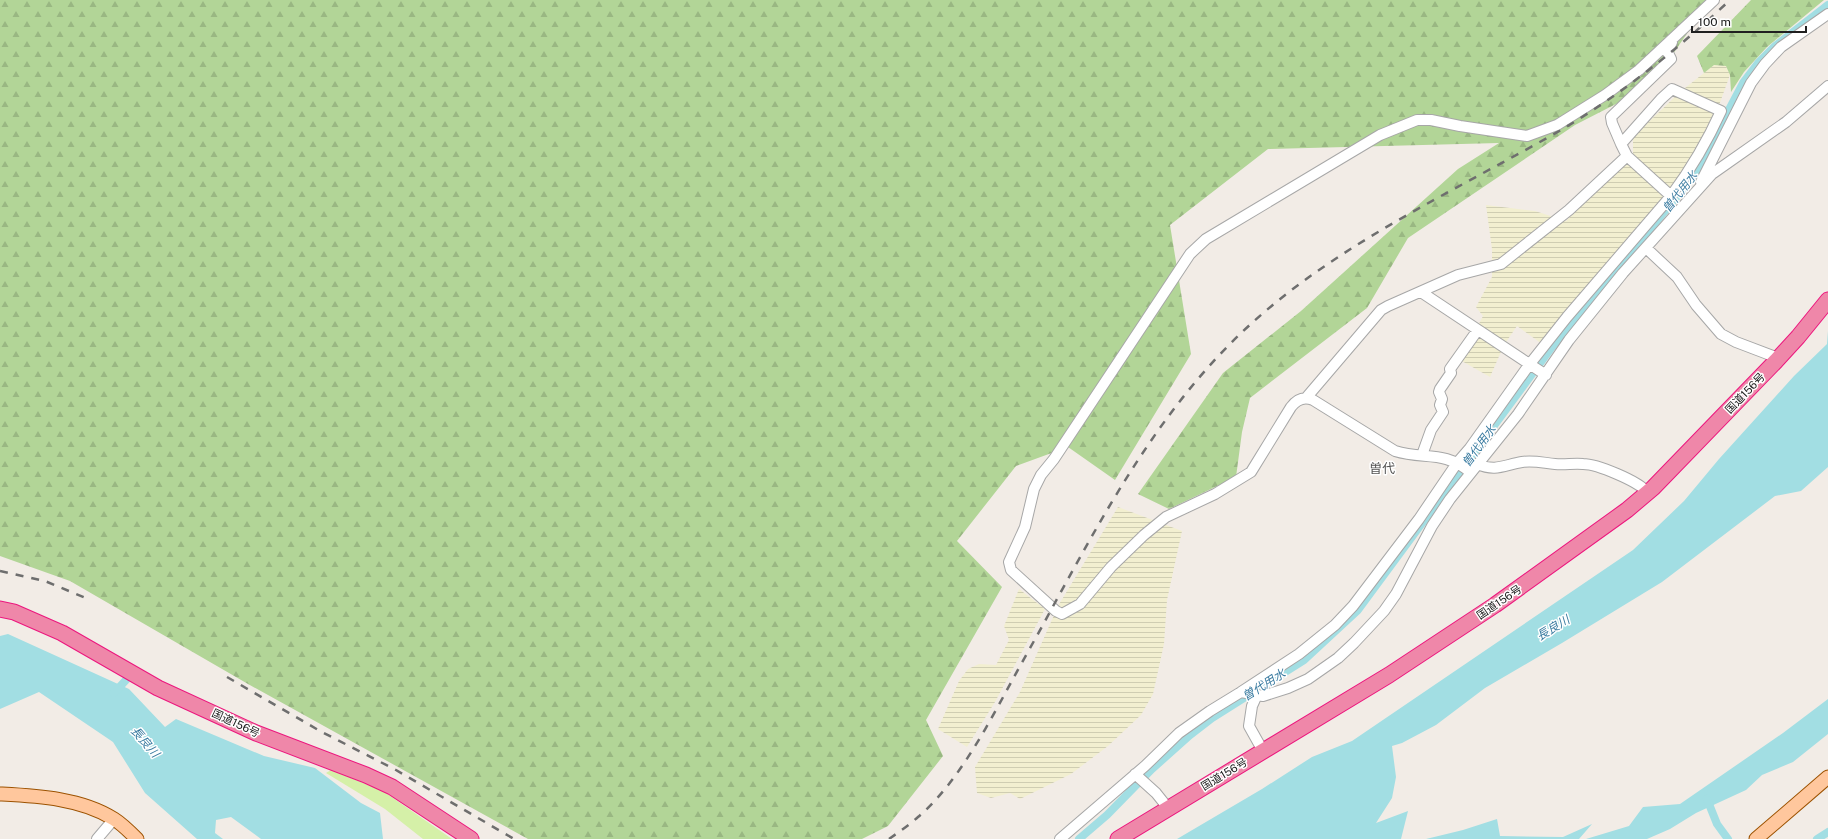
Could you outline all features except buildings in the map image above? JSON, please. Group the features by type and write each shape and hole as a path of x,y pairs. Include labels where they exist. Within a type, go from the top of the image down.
{"highway":[{"name":"国道156号","path":"1118,839 1389,676 1495,605 1627,510 1647,492 1778,358 1807,327 1828,300"},
{"name":"国道156号","path":"7,610 62,633 158,688 256,733 366,775 392,787 471,839"}],"main road":[{"path":"1756,839 1828,777"},
{"path":"0,794 36,796 90,808 114,819 137,839"}],"street":[{"path":"1627,156 1569,210 1501,264 1458,275 1388,306 1373,317 1306,398 1297,401 1291,407 1251,472 1215,494 1166,517 1144,535 1111,568 1080,604 1062,614 1052,608 1011,570 1009,562 1010,557 1025,527 1034,489 1040,475 1054,459 1190,254 1206,239 1380,135 1417,120 1431,120 1527,136 1556,125 1605,95 1639,70 1714,0"},
{"path":"1699,187 1702,178 1750,83 1765,64 1782,47 1828,14"},
{"path":"1671,196 1627,156 1612,124 1611,117 1671,58 1667,51 1676,36"},
{"path":"1060,839 1140,778 1180,733 1210,711 1249,694 1335,626 1425,523 1464,467 1470,448 1537,369 1600,289 1660,220 1712,174 1786,122 1828,86"},
{"path":"1477,464 1518,414 1537,369 1569,340 1600,289 1646,248 1671,196 1696,162 1721,111 1672,90 1661,99 1621,144"},
{"path":"1646,248 1677,277 1696,305 1721,334 1736,342 1778,358"},
{"path":"1421,292 1477,331 1537,369"},
{"path":"1422,455 1430,430 1443,412 1440,405 1442,399 1439,392 1440,389 1451,373 1450,369 1477,331"},
{"path":"1306,398 1313,400 1395,451 1446,458 1464,467 1477,464 1494,468 1505,467 1528,461 1555,464 1585,464 1628,480 1647,492"},
{"path":"1249,694 1263,696 1273,694 1308,679 1338,658 1354,643 1384,611 1396,594 1425,523 1464,467"},
{"path":"1249,694 1252,706 1249,726 1263,751"},
{"path":"1140,778 1156,793 1168,808"},
{"path":"97,839 114,819"}],"shaded area":[{"path":"1714,65 1726,66 1730,75 1710,130 1674,190 1542,344 1517,326 1504,345 1490,377 1460,360 1483,316 1476,307 1492,277 1492,249 1486,205 1535,211 1566,221 1599,187 1633,157 1633,137 1680,92"},
{"path":"1118,507 1182,531 1167,600 1164,644 1153,694 1141,715 1108,746 1071,774 1020,799 1010,793 991,798 977,793 975,767 1020,692 1058,606"},
{"path":"1019,589 1045,609 995,702 967,747 938,729 959,681 968,669 979,664 996,665 1009,640 1004,626"}],"green space":[{"path":"0,0 1710,0 1651,86 1575,125 1408,238 1367,308 1250,398 1242,432 1236,477 1169,509 1138,494 1223,373 1301,311 1458,169 1499,143 1268,149 1170,225 1191,354 1115,480 1068,447 1016,466 957,541 1002,587 926,720 943,756 888,826 862,839 528,839 248,684 70,581 0,556"},
{"path":"1751,0 1824,0 1767,47 1744,72 1731,92 1730,75 1726,66 1714,65 1704,73 1697,56"},
{"path":"331,770 383,791 452,839 423,839 385,809 326,773"}],"water":[{"name":"長良川","path":"1828,331 1828,467 1801,491 1775,496 1662,582 1485,688 1436,725 1402,743 1392,746 1396,777 1392,798 1376,823 1408,811 1401,839 1177,839 1262,789 1312,757 1352,741 1633,550 1684,501 1719,459 1794,376 1827,344"},
{"name":"長良川","path":"8,634 129,689 165,727 176,719 264,756 315,768 361,803 380,813 383,839 261,839 231,817 216,820 215,833 223,839 197,839 145,793 113,742 39,692 0,709 0,636"},
{"path":"1828,699 1828,734 1793,762 1762,775 1746,790 1696,813 1670,829 1647,839 1586,839 1629,826 1643,807 1680,804 1783,733"},
{"path":"1497,819 1500,836 1563,837 1592,824 1579,839 1426,839 1463,830"}],"waterway":[{"name":"曽代用水","path":"1079,839 1107,815 1152,769 1190,735 1212,718 1304,660 1358,610 1552,347 1694,176 1743,83 1759,62 1774,47 1828,5"},
{"name":"曽代用水","path":"114,693 126,680"},
{"path":"1707,799 1717,824 1728,839"},
{"path":"1817,839 1828,832"}],"railway":[{"path":"889,839 915,820 935,801 966,761 993,716 1073,570 1119,490 1143,452 1170,414 1198,379 1229,345 1265,311 1304,281 1345,253 1387,227 1561,130 1628,86 1670,53 1730,0"},
{"path":"0,571 45,581 88,599"},
{"path":"227,677 320,731 396,770 514,839"}],"district":[{"name":"曽代","path":"1382,468"}]}
